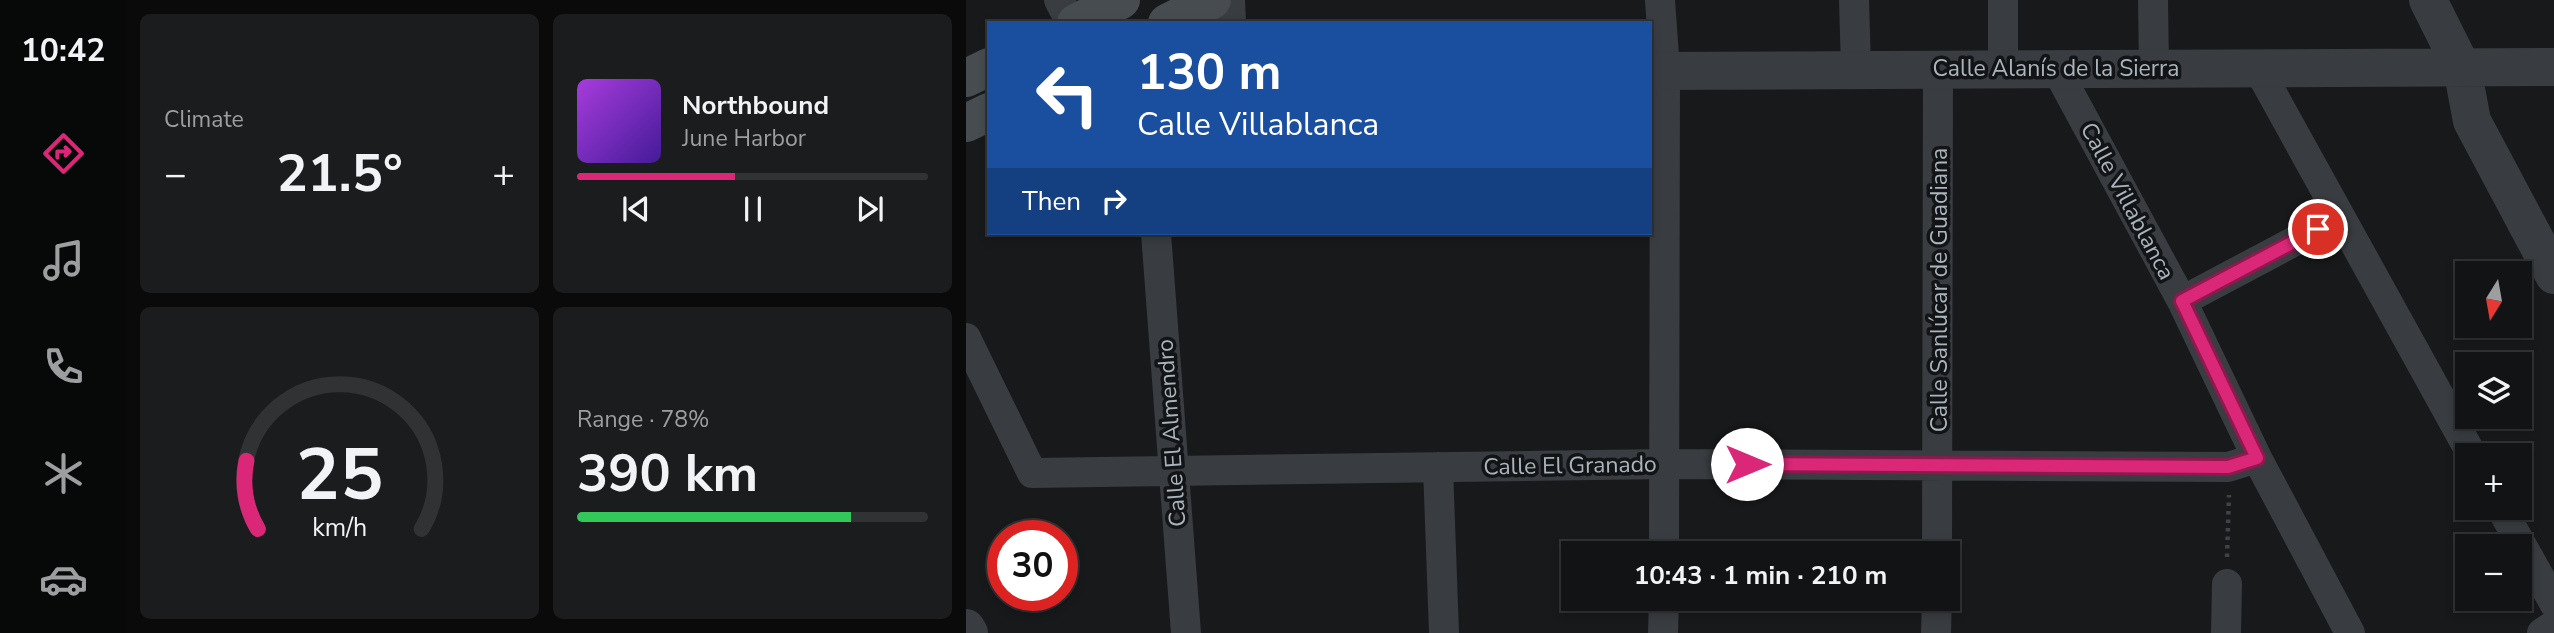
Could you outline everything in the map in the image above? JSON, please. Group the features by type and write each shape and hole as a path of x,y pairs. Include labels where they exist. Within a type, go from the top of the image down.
{"main road":[{"path":"1077,21 1121,0"},
{"path":"1171,21 1212,0"},
{"path":"966,78 987,68"},
{"path":"966,124 987,113"}],"street":[{"path":"1059,0 1072,21"},
{"path":"1226,0 1227,21"},
{"path":"1660,0 1657,71 1664,541"},
{"path":"1854,0 1856,69"},
{"path":"2003,0 2004,69"},
{"path":"2153,0 2154,68"},
{"path":"2428,0 2462,68 2472,121 2554,275"},
{"name":"Calle Alanís de la Sierra","path":"1657,71 2554,67"},
{"name":"Calle Sanlúcar de Guadiana","path":"1937,541 1938,68"},
{"name":"Calle Villablanca","path":"2056,68 2182,301 2257,458 2350,633"},
{"path":"2258,68 2465,443"},
{"path":"2182,301 2340,217"},
{"name":"Calle El Almendro","path":"1156,235 1186,633"},
{"name":"Calle El Granado","path":"966,338 1032,473 1665,464 2228,467 2257,458"},
{"path":"1438,467 1444,633"},
{"path":"2508,520 2554,603"},
{"path":"2226,633 2227,571"},
{"path":"1663,633 1664,611"},
{"path":"1936,633 1937,611"},
{"path":"2542,633 2554,625"},
{"path":"966,628 969,633"}],"path":[{"path":"2227,571 2229,488"}],"route":[{"path":"1747,464 2228,467 2257,458 2182,301 2318,229"}]}
